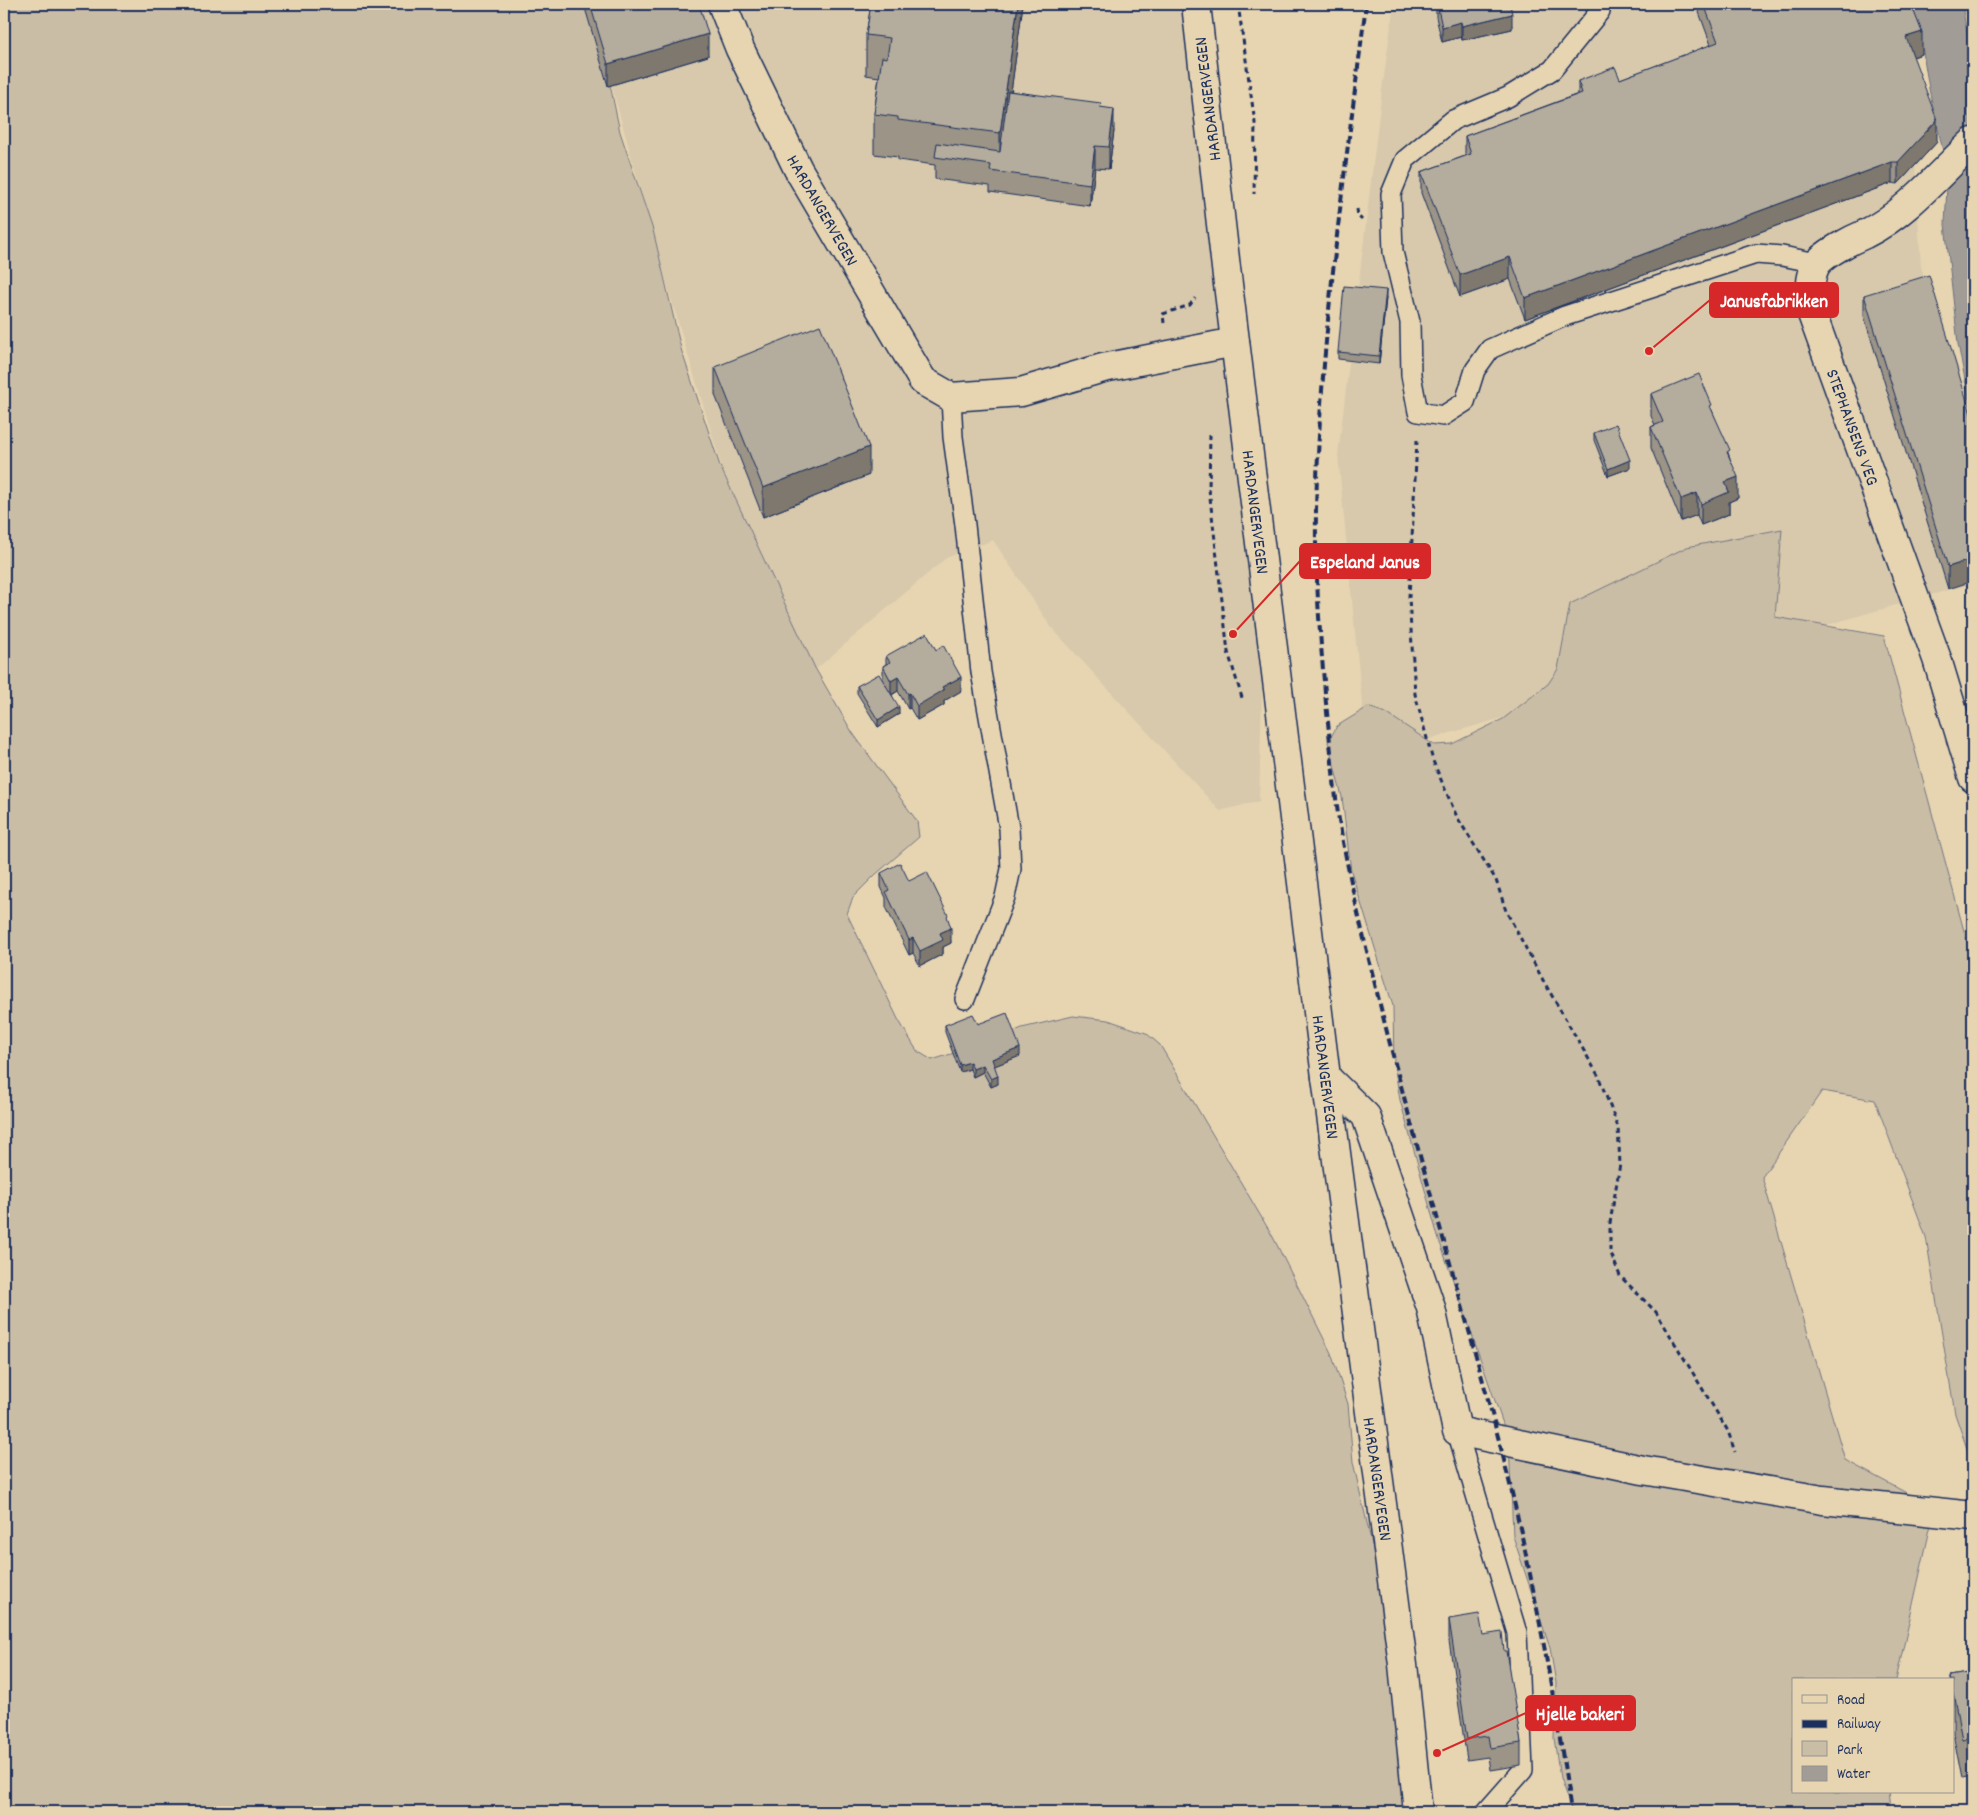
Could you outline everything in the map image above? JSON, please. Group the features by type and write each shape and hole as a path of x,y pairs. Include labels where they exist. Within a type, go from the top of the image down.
{"street":[{"name":"HARDANGERVEGEN","path":"722,4 740,49 798,168 923,381 951,397"},
{"name":"HARDANGERVEGEN","path":"1196,4 1235,342 1326,1077 1403,1664 1418,1812"},
{"path":"1817,263 1842,245 1874,229 1902,210 1973,142"},
{"name":"STEPHANSENS VEG","path":"1817,263 1810,282 1812,314 1937,659 1973,778"},
{"path":"951,397 1021,392 1103,368 1235,342"},
{"path":"1326,1077 1366,1116 1431,1308 1457,1431 1643,1470 1823,1500 1973,1516"}],"lane":[{"path":"1600,4 1600,11 1552,70 1508,97 1452,120 1405,160 1391,194 1393,252 1410,322 1411,375 1418,412 1443,416 1457,407 1464,402 1475,370 1490,349 1565,316 1756,254 1782,256 1817,263"},
{"path":"951,397 953,437 965,525 981,672 1009,828 1010,869 1005,897 965,999"},
{"path":"1457,1431 1517,1633 1523,1770 1486,1812"}],"path":[{"path":"1418,412 1408,597 1416,694 1434,760 1457,817 1496,880 1510,919 1598,1075 1618,1128 1620,1164 1610,1224 1610,1251 1620,1276 1656,1312 1728,1431 1747,1487"}],"shaded area":[{"path":"597,4 1196,4 1265,587 1259,801 1220,811 1051,627 993,540 946,558 815,670 723,471 667,285 593,19"},
{"path":"1394,4 1906,4 1921,267 1973,435 1973,583 1367,757 1338,455"}],"green space":[{"path":"4,4 593,4 620,132 653,230 681,349 720,466 815,668 852,732 917,821 919,837 853,897 847,914 898,1019 917,1051 932,1060 989,1042 1022,1028 1073,1016 1108,1020 1146,1033 1160,1045 1273,1237 1331,1353 1348,1404 1353,1462 1387,1610 1414,1812 4,1812"},
{"path":"1782,529 1775,617 1884,636 1973,964 1973,1466 1955,1414 1926,1237 1875,1100 1822,1091 1762,1177 1845,1460 1942,1512 1934,1511 1896,1678 1792,1678 1792,1794 1889,1794 1891,1812 1572,1812 1560,1778 1554,1738 1556,1683 1550,1648 1513,1536 1509,1441 1438,1237 1400,1100 1394,1064 1393,1006 1351,871 1342,797 1328,742 1337,726 1368,707 1386,713 1434,745 1452,744 1503,719 1548,684 1558,669 1570,604 1687,547"}],"water":[{"path":"1910,4 1962,4 1973,70 1973,420 1958,344 1945,224 1947,187 1945,160 1929,89 1923,52"}],"building":[{"path":"590,4 699,4 708,34 608,64"},
{"path":"871,4 1018,4 1000,133 898,120 898,117 874,114 882,57 887,58 890,38 866,35"},
{"path":"1437,4 1510,4 1512,14 1462,26 1461,22 1442,27"},
{"path":"1704,4 1911,4 1922,32 1906,37 1937,120 1898,162 1892,162 1525,298 1510,257 1460,275 1421,172 1471,154 1465,136 1582,93 1578,81 1615,67 1620,79 1718,42"},
{"path":"1008,91 1101,103 1100,107 1114,109 1109,147 1095,146 1090,184 990,171 991,165 935,157 937,143 1000,152"},
{"path":"1929,275 1973,421 1973,559 1948,567 1864,295"},
{"path":"1344,286 1386,290 1379,356 1338,352"},
{"path":"820,325 869,447 763,488 715,367"},
{"path":"1699,374 1712,405 1710,406 1730,450 1727,452 1738,477 1725,482 1729,492 1701,504 1697,493 1681,499 1651,427 1663,422 1651,394"},
{"path":"1616,424 1630,460 1608,469 1594,433"},
{"path":"927,633 936,650 943,645 961,677 942,687 944,690 917,706 898,677 891,681 883,666 890,662 886,656"},
{"path":"879,674 899,707 878,720 857,686"},
{"path":"900,863 909,881 927,872 948,915 951,928 940,933 943,940 920,951 913,938 909,940 886,892 889,890 881,873"},
{"path":"1007,1013 1020,1048 992,1059 998,1076 991,1079 983,1065 973,1069 970,1062 960,1065 945,1025 973,1014 978,1024"},
{"path":"1479,1614 1483,1635 1502,1632 1521,1743 1490,1748 1488,1736 1467,1739 1449,1619"},
{"path":"1973,1672 1973,1737 1962,1739 1954,1698 1954,1678 1950,1678 1950,1676"}],"railway":[{"path":"1366,4 1328,319 1318,446 1316,510 1317,582 1324,679 1338,814 1363,936 1386,1029 1501,1447 1536,1602 1571,1812"}],"place":[{"name":"Janusfabrikken","path":"1649,351"},
{"name":"Espeland Janus","path":"1233,634"},
{"name":"Hjelle bakeri","path":"1437,1753"}]}
